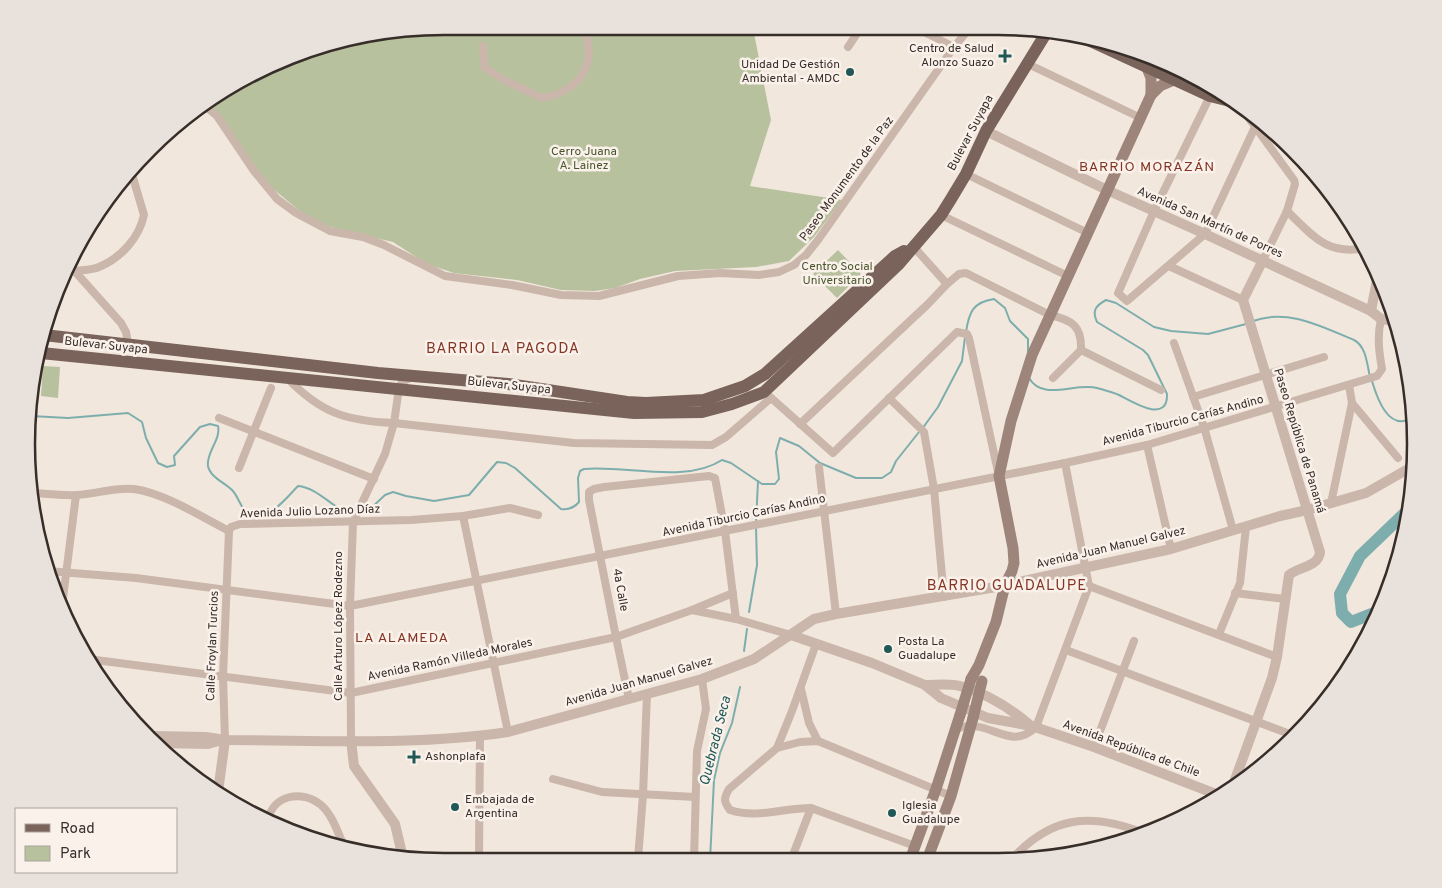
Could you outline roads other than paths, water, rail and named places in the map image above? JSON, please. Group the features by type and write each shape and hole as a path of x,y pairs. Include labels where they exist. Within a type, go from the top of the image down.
{"main road":[{"name":"Bulevar Suyapa","path":"45,353 634,413 702,412 768,395 898,265 940,215 952,199 966,174 986,131 1005,98 1044,37"},
{"path":"1113,52 1147,68 1174,75"},
{"path":"929,853 951,796 972,721 979,665 996,622 1005,585 1012,571 1013,556 999,476 1011,421 1032,355 1151,94 1151,78 1147,68"},
{"path":"1151,94 1175,75"},
{"path":"1176,76 1213,97"},
{"name":"Bulevar Suyapa","path":"50,336 388,374 508,384 627,402 658,403 704,400 745,386 765,374 895,256 913,246"},
{"path":"912,853 960,715 976,680"}],"street":[{"path":"483,46 484,67 504,80 542,98 565,91 582,76 587,65 590,50 587,35"},
{"path":"848,47 856,35"},
{"path":"930,35 954,47"},
{"name":"Paseo Monumento de la Paz","path":"209,110 217,116 254,171 277,198 311,222 330,231 363,238 384,245 445,276 512,285 561,295 599,296 678,276 720,273 759,275 779,272 794,265 806,255 818,240 964,35"},
{"path":"1028,64 1141,118"},
{"path":"1210,96 1154,211 1118,293 1127,301 1205,234 1254,127"},
{"path":"1169,266 1244,303 1287,211 1295,188 1294,180 1252,124"},
{"name":"Avenida San Martín de Porres","path":"986,131 1107,190 1372,311 1381,319"},
{"path":"966,174 1088,233"},
{"path":"74,269 98,268 124,251 135,238 144,215 133,178"},
{"path":"1287,211 1323,243 1337,250 1357,250"},
{"path":"940,215 1068,276"},
{"path":"913,246 947,284"},
{"path":"74,270 120,323 126,332 128,344"},
{"path":"800,424 959,274 966,273 1050,315 1063,318 1075,324 1080,334 1081,350 1053,378"},
{"path":"1372,311 1376,287"},
{"name":"Paseo República de Panamá","path":"1237,775 1272,678 1277,657 1288,578 1290,573 1314,563 1320,556 1244,303"},
{"path":"1381,319 1387,320"},
{"name":"Avenida Tiburcio Carías Andino","path":"56,571 136,578 350,606 1066,463 1147,445 1373,377 1382,370 1378,346 1381,319"},
{"path":"287,377 311,400 347,417 366,422 394,423 574,443 712,445 726,437 768,395 834,453 957,332 964,333 999,476"},
{"path":"1174,342 1204,427 1233,530"},
{"path":"1081,350 1161,390"},
{"path":"1193,397 1324,357"},
{"path":"388,374 397,382 399,388"},
{"path":"399,388 406,378 416,376"},
{"path":"1331,503 1352,403 1349,385"},
{"path":"239,468 271,388"},
{"name":"Calle Arturo López Rodezno","path":"399,388 394,423 386,454 356,517 350,606 350,693 351,740 354,766 395,824 401,851"},
{"path":"889,398 924,432 934,489 944,597"},
{"path":"1352,403 1398,458"},
{"path":"218,418 374,479"},
{"path":"1147,445 1171,549"},
{"path":"955,730 972,721 1013,737 1021,737 1029,734 1034,727 1066,650 1089,586 1066,463"},
{"path":"819,467 836,614"},
{"name":"Avenida Juan Manuel Galvez","path":"158,736 206,737 225,740 351,740 434,739 508,732 702,679 754,659 814,620 836,614 944,597 1005,585 1171,549 1366,493 1406,470"},
{"name":"4a Calle","path":"629,699 589,500 589,492 594,489 709,476 715,478 725,531"},
{"name":"Avenida Julio Lozano Díaz","path":"38,493 76,495 118,489 134,489 148,492 178,504 229,531 231,527 240,524 356,517 411,520 463,516 510,508 538,515"},
{"path":"63,594 76,495"},
{"path":"463,516 508,732"},
{"path":"1219,634 1240,583 1246,526"},
{"name":"Calle Froylan Turcios","path":"219,785 225,740 223,676 229,531"},
{"path":"725,531 736,619"},
{"path":"1089,586 1277,657"},
{"name":"Avenida Ramón Villeda Morales","path":"97,660 350,693 616,637 692,610 733,592"},
{"path":"1235,593 1285,599"},
{"path":"692,610 736,619 792,635"},
{"name":"Avenida República de Chile","path":"792,635 872,663 925,685 942,698 988,718 1034,727 1094,747 1211,792"},
{"path":"1094,747 1134,641"},
{"path":"777,748 816,644"},
{"path":"1066,650 1287,733"},
{"path":"694,853 696,751 706,709 702,679"},
{"name":"Avenida República de Chile","path":"925,685 959,685 995,700 1015,712 1034,727"},
{"path":"800,687 809,723 818,741"},
{"path":"638,853 647,694"},
{"path":"479,853 480,736"},
{"name":"Avenida Juan Manuel Galvez","path":"165,743 208,744 225,740"},
{"path":"915,846 811,808 794,808 765,814 750,814 730,810 725,804 724,798 729,789 777,748 800,742 818,741 951,796"},
{"path":"553,779 602,792 695,797"},
{"path":"271,814 279,801 287,796 304,796 322,805 341,840"},
{"path":"794,853 811,808"},
{"path":"1019,852 1039,835 1063,824 1088,820 1104,821 1134,829"}],"waterway":[{"path":"966,332 973,309 987,300 994,299 1005,308 1010,321 1028,339 1028,352"},
{"path":"1029,378 1035,385 1043,389 1097,388 1155,410 1162,408 1166,403 1167,394 1148,355 1097,322 1095,312 1099,304 1106,300 1116,303 1154,327 1171,331 1208,334 1246,324"},
{"path":"1253,321 1266,318 1292,318 1317,325 1354,340 1364,351 1370,377"},
{"path":"922,429 938,407 962,361 965,337"},
{"path":"1372,381 1380,403 1390,416 1395,420 1406,420"},
{"path":"36,416 68,418 128,413 142,422 146,438 158,463 167,467 175,465 174,456 200,427 210,424 218,426 217,436 209,456 209,470 234,492 246,512 253,516 267,514 275,509 298,486 313,491 339,509 353,514"},
{"path":"361,513 367,512 385,495 393,492 434,501 469,495 497,462 506,463 515,468 561,509 571,508 579,502 578,478 580,471 584,469 600,468 655,472 691,471 707,467 722,460 731,463 762,484 775,484 779,479 776,452 780,438 799,446 820,463 856,478 882,478 891,472 896,461 919,432"},
{"name":"Quebrada Seca","path":"756,523 758,481"},
{"path":"1370,615 1351,622 1342,613 1340,594 1360,556 1400,517"},
{"name":"Quebrada Seca","path":"749,612 757,565 756,527"},
{"name":"Quebrada Seca","path":"744,651 747,629"},
{"name":"Quebrada Seca","path":"710,853 714,780 720,753 732,723 740,687"}],"place":[{"name":"Centro de Salud Alonzo Suazo","path":"1005,56"},
{"name":"Unidad De Gestión Ambiental - AMDC","path":"850,72"},
{"name":"Posta La Guadalupe","path":"888,649"},
{"name":"Ashonplafa","path":"414,757"},
{"name":"Embajada de Argentina","path":"455,807"},
{"name":"Iglesia Guadalupe","path":"892,813"}],"district":[{"name":"BARRIO MORAZÁN","path":"1147,167"},
{"name":"BARRIO LA PAGODA","path":"503,349"},
{"name":"BARRIO GUADALUPE","path":"1007,586"},
{"name":"LA ALAMEDA","path":"402,638"}],"park label":[{"name":"Cerro Juana A. Lainez","path":"584,159"},
{"name":"Centro Social Universitario","path":"837,274"}]}
